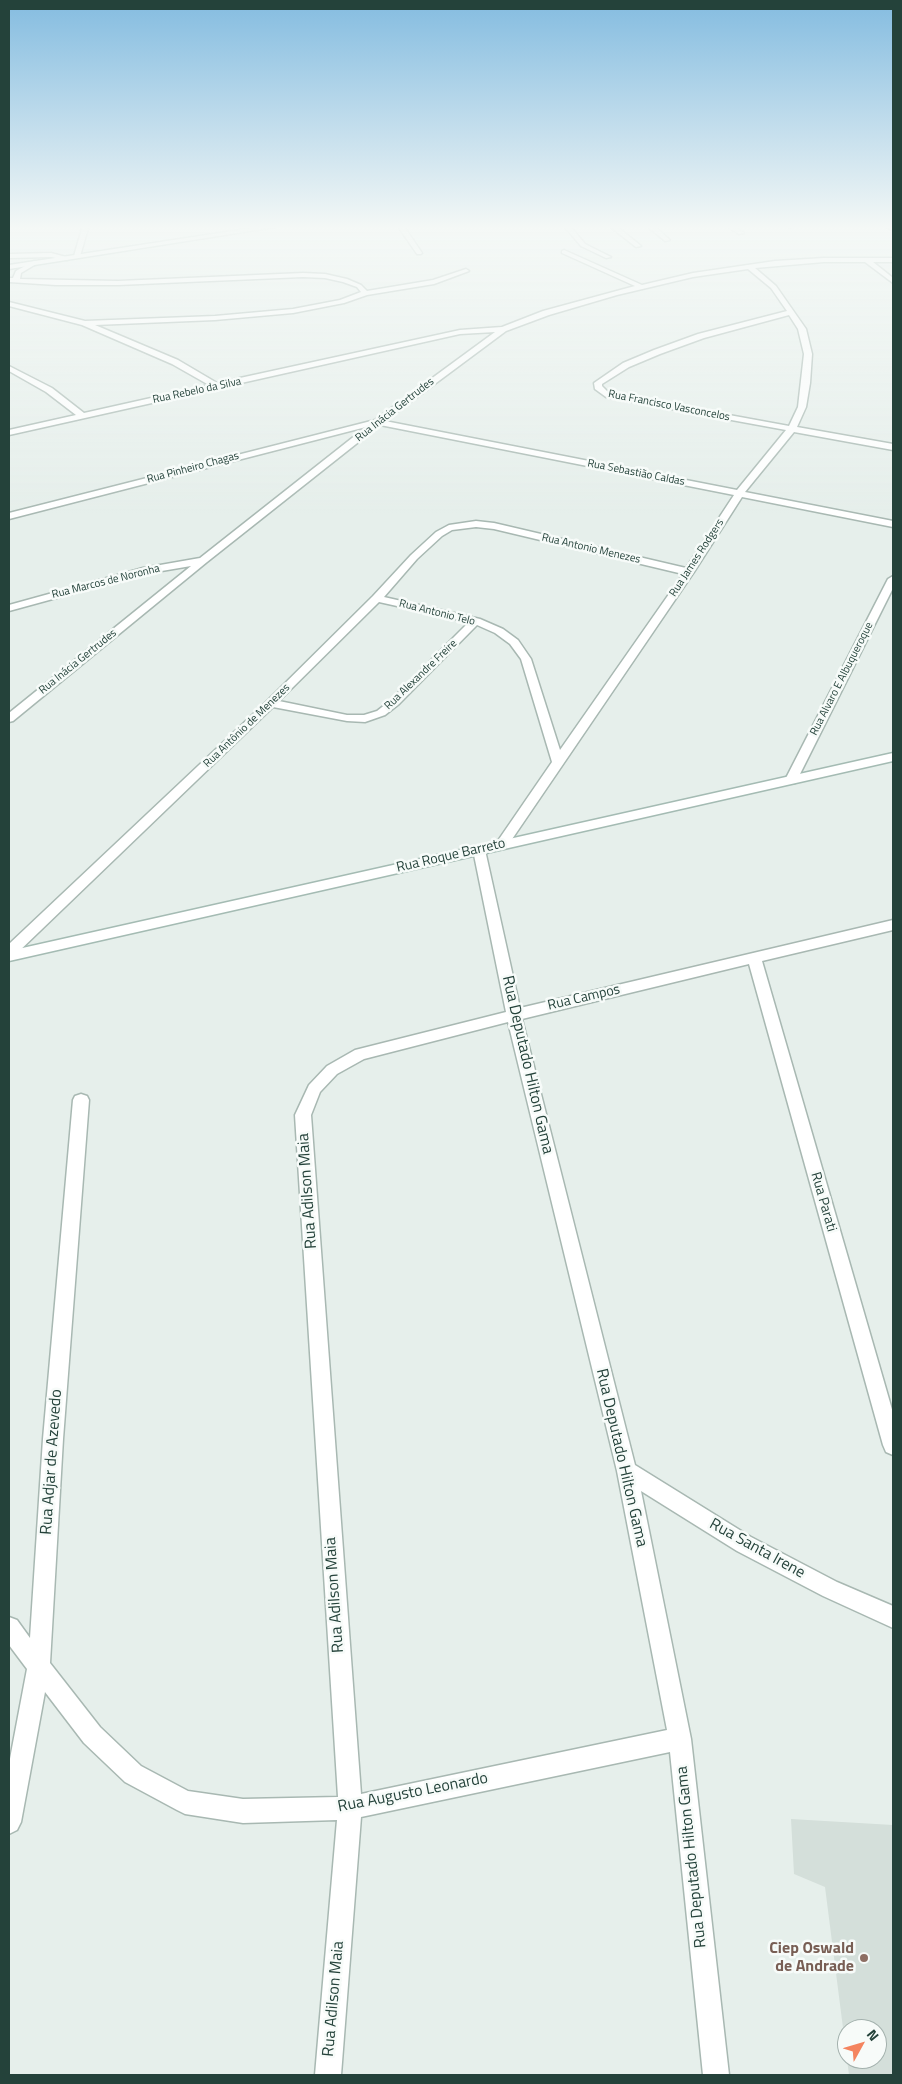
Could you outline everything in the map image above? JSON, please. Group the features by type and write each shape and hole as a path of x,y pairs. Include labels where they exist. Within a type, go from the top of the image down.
{"street":[{"path":"82,322 161,355 218,387"},
{"path":"85,323 113,322"},
{"name":"Rua Inácia Gertrudes","path":"9,719 204,560 378,422 503,329 520,322"},
{"name":"Rua Francisco Vasconcelos","path":"753,322 701,336 657,352 626,365 598,383 598,387 606,395 893,447"},
{"name":"Rua James Rodgers","path":"501,845 689,572 739,494 791,430 802,407 808,354 802,330 798,322"},
{"name":"Rua Rebelo da Silva","path":"9,432 460,332 503,329"},
{"path":"9,368 49,390 82,415"},
{"name":"Rua Sebastião Caldas","path":"378,422 893,524"},
{"name":"Rua Pinheiro Chagas","path":"9,516 378,422"},
{"name":"Rua Antônio de Menezes","path":"9,954 272,703 377,598 414,556 438,534 448,528 476,524 494,526"},
{"name":"Rua Antonio Menezes","path":"494,526 689,572"},
{"name":"Rua Marcos de Noronha","path":"9,608 144,571 204,560"},
{"name":"Rua Alvaro E Albuqueroque","path":"791,780 893,579"},
{"name":"Rua Antonio Telo","path":"377,598 476,621 499,631 514,642 526,660 558,763"},
{"name":"Rua Alexandre Freire","path":"272,703 347,718 365,719 381,713 395,702 476,621"},
{"name":"Rua Roque Barreto","path":"9,954 893,757"},
{"name":"Rua Deputado Hilton Gama","path":"478,850 514,1015 626,1471 680,1740 716,2075"},
{"name":"Rua Campos","path":"303,1115 314,1089 332,1070 360,1054 514,1015 893,925"},
{"name":"Rua Parati","path":"754,958 893,1445"},
{"name":"Rua Adjar de Azevedo","path":"9,1822 39,1665 53,1439 81,1100"},
{"name":"Rua Adilson Maia","path":"303,1115 350,1808 328,2075"},
{"name":"Rua Santa Irene","path":"626,1471 744,1544 830,1589 893,1617"},
{"name":"Rua Augusto Leonardo","path":"9,1628 92,1736 133,1774 185,1802 243,1811 350,1808 680,1740"}],"shaded area":[{"name":"Ciep Oswald de Andrade","path":"791,1819 893,1825 893,2075 849,2075 848,2069 887,2069 887,2019 842,2019 825,1887 794,1874"}],"place":[{"name":"Ciep Oswald de Andrade","path":"864,1958"}]}
